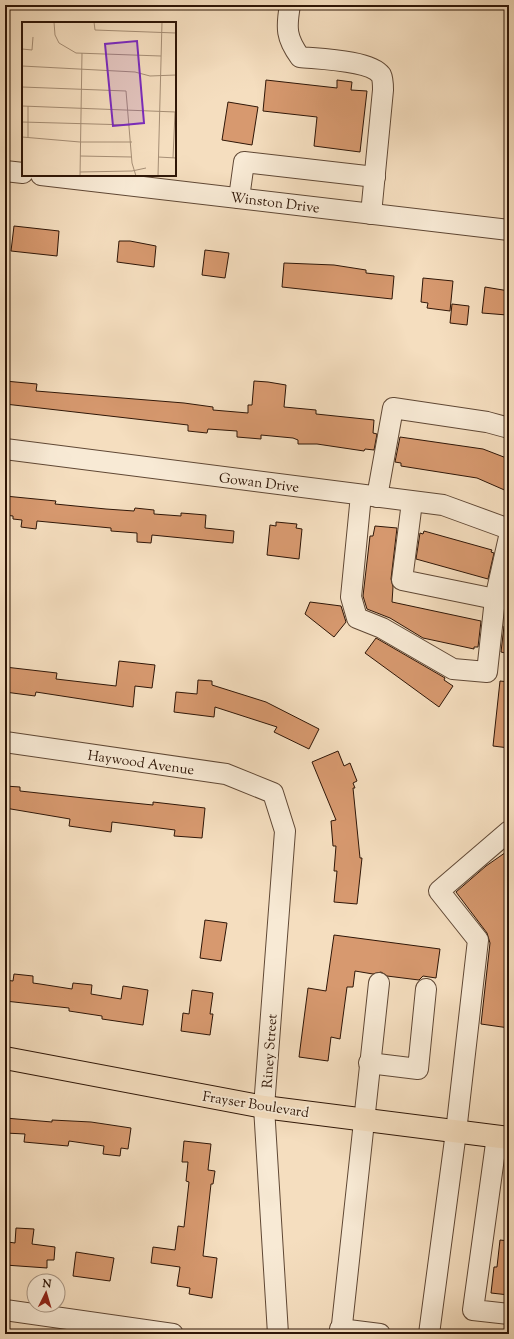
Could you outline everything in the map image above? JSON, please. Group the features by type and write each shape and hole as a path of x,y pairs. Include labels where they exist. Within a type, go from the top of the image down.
{"main road":[{"name":"Frayser Boulevard","path":"5,1058 264,1107 503,1137"}],"street":[{"path":"290,5 287,21 290,44 300,57 346,61 375,69 382,76 383,90 371,214"},
{"path":"239,198 244,162 375,177"},
{"path":"5,171 22,173"},
{"name":"Winston Drive","path":"50,176 509,230"},
{"path":"509,428 488,422 393,408 369,496 351,597 357,618 382,628 453,669 487,672 495,599 509,537"},
{"name":"Gowan Drive","path":"5,449 443,505 509,529"},
{"path":"412,502 402,580 495,599"},
{"name":"Haywood Avenue","path":"5,742 226,774 273,793"},
{"name":"Riney Street","path":"273,793 285,831 264,1107 278,1334"},
{"path":"428,1334 456,1132 478,940 439,891 509,831"},
{"path":"379,983 340,1332 380,1334"},
{"path":"369,1063 418,1069 426,989"},
{"path":"503,1137 473,1310 509,1314"},
{"path":"5,1310 172,1334"}],"building":[{"path":"266,80 337,88 337,80 352,82 351,90 367,91 360,152 314,146 317,117 263,111"},
{"path":"228,102 258,107 252,145 222,140"},
{"path":"14,226 59,231 57,256 11,251"},
{"path":"119,241 130,241 156,246 154,267 117,262"},
{"path":"205,250 229,253 225,278 202,275"},
{"path":"284,263 334,265 366,270 366,273 394,276 392,299 282,287"},
{"path":"423,278 453,281 450,311 427,308 428,303 421,302"},
{"path":"485,287 509,291 507,315 482,313"},
{"path":"452,304 469,306 467,325 450,323"},
{"path":"5,381 37,384 36,391 184,403 213,407 213,410 248,413 248,405 252,405 254,381 268,382 286,385 284,407 316,410 316,414 374,420 373,433 377,434 374,450 365,449 364,451 317,444 298,444 298,440 293,438 261,435 261,439 237,437 237,431 208,429 207,433 188,431 188,425 5,404"},
{"path":"400,437 483,449 509,459 509,492 477,478 401,466 401,463 395,462"},
{"path":"5,496 56,501 55,504 106,509 134,511 135,508 154,510 154,514 181,516 181,513 206,515 205,528 234,531 233,543 152,535 151,543 137,542 137,533 111,531 111,528 37,521 36,529 21,527 22,520 13,519 13,516 5,515"},
{"path":"276,522 297,524 296,528 302,529 299,559 267,555 270,525 276,526"},
{"path":"375,526 397,528 391,579 393,587 392,602 481,621 478,647 474,647 474,649 423,638 390,618 367,609 363,596 370,536 373,536"},
{"path":"424,531 492,550 491,552 494,553 488,579 416,559 420,533 423,534"},
{"path":"310,602 341,606 346,622 334,637 305,614"},
{"path":"504,626 509,627 509,654 501,652"},
{"path":"376,638 445,678 444,680 453,686 439,707 365,653"},
{"path":"119,661 155,665 152,688 135,686 133,707 36,692 35,696 5,692 5,667 57,673 56,679 116,686"},
{"path":"198,680 212,681 212,685 266,702 319,729 309,749 274,732 277,727 215,707 214,717 174,712 176,692 197,694"},
{"path":"500,681 509,682 509,748 493,746"},
{"path":"338,751 344,766 350,763 357,781 353,783 355,788 353,788 360,858 362,858 357,904 334,902 337,871 334,871 336,846 333,846 331,821 336,820 312,762"},
{"path":"5,786 20,787 20,791 153,805 153,802 205,808 202,838 174,836 175,830 112,822 111,832 69,826 70,819 5,808"},
{"path":"509,850 509,1028 481,1024 490,943 487,933 456,892 486,866"},
{"path":"205,920 227,923 221,961 200,958"},
{"path":"334,935 440,949 436,978 423,976 419,980 387,976 381,972 373,974 355,971 353,987 347,987 340,1039 331,1037 328,1061 299,1057 308,988 326,991"},
{"path":"14,974 33,976 33,983 72,989 73,983 92,985 91,994 121,999 123,986 148,990 143,1025 102,1019 102,1016 69,1011 69,1008 5,1001 5,980 13,981"},
{"path":"192,990 213,993 210,1014 213,1014 210,1035 181,1031 183,1013 189,1014"},
{"path":"5,1118 52,1122 52,1120 91,1122 131,1128 128,1149 121,1148 120,1156 103,1154 104,1146 69,1141 68,1146 24,1142 25,1134 5,1133"},
{"path":"184,1141 211,1144 208,1170 215,1171 213,1184 211,1184 203,1256 217,1258 212,1298 189,1294 190,1288 177,1286 180,1267 151,1263 153,1247 175,1250 178,1226 184,1227 189,1182 186,1181 188,1162 182,1162"},
{"path":"16,1228 34,1229 32,1244 55,1247 54,1260 47,1260 47,1268 5,1265 8,1242 15,1243"},
{"path":"500,1240 509,1241 509,1295 491,1293 494,1267 497,1267"},
{"path":"76,1252 114,1258 110,1281 73,1276"}]}
